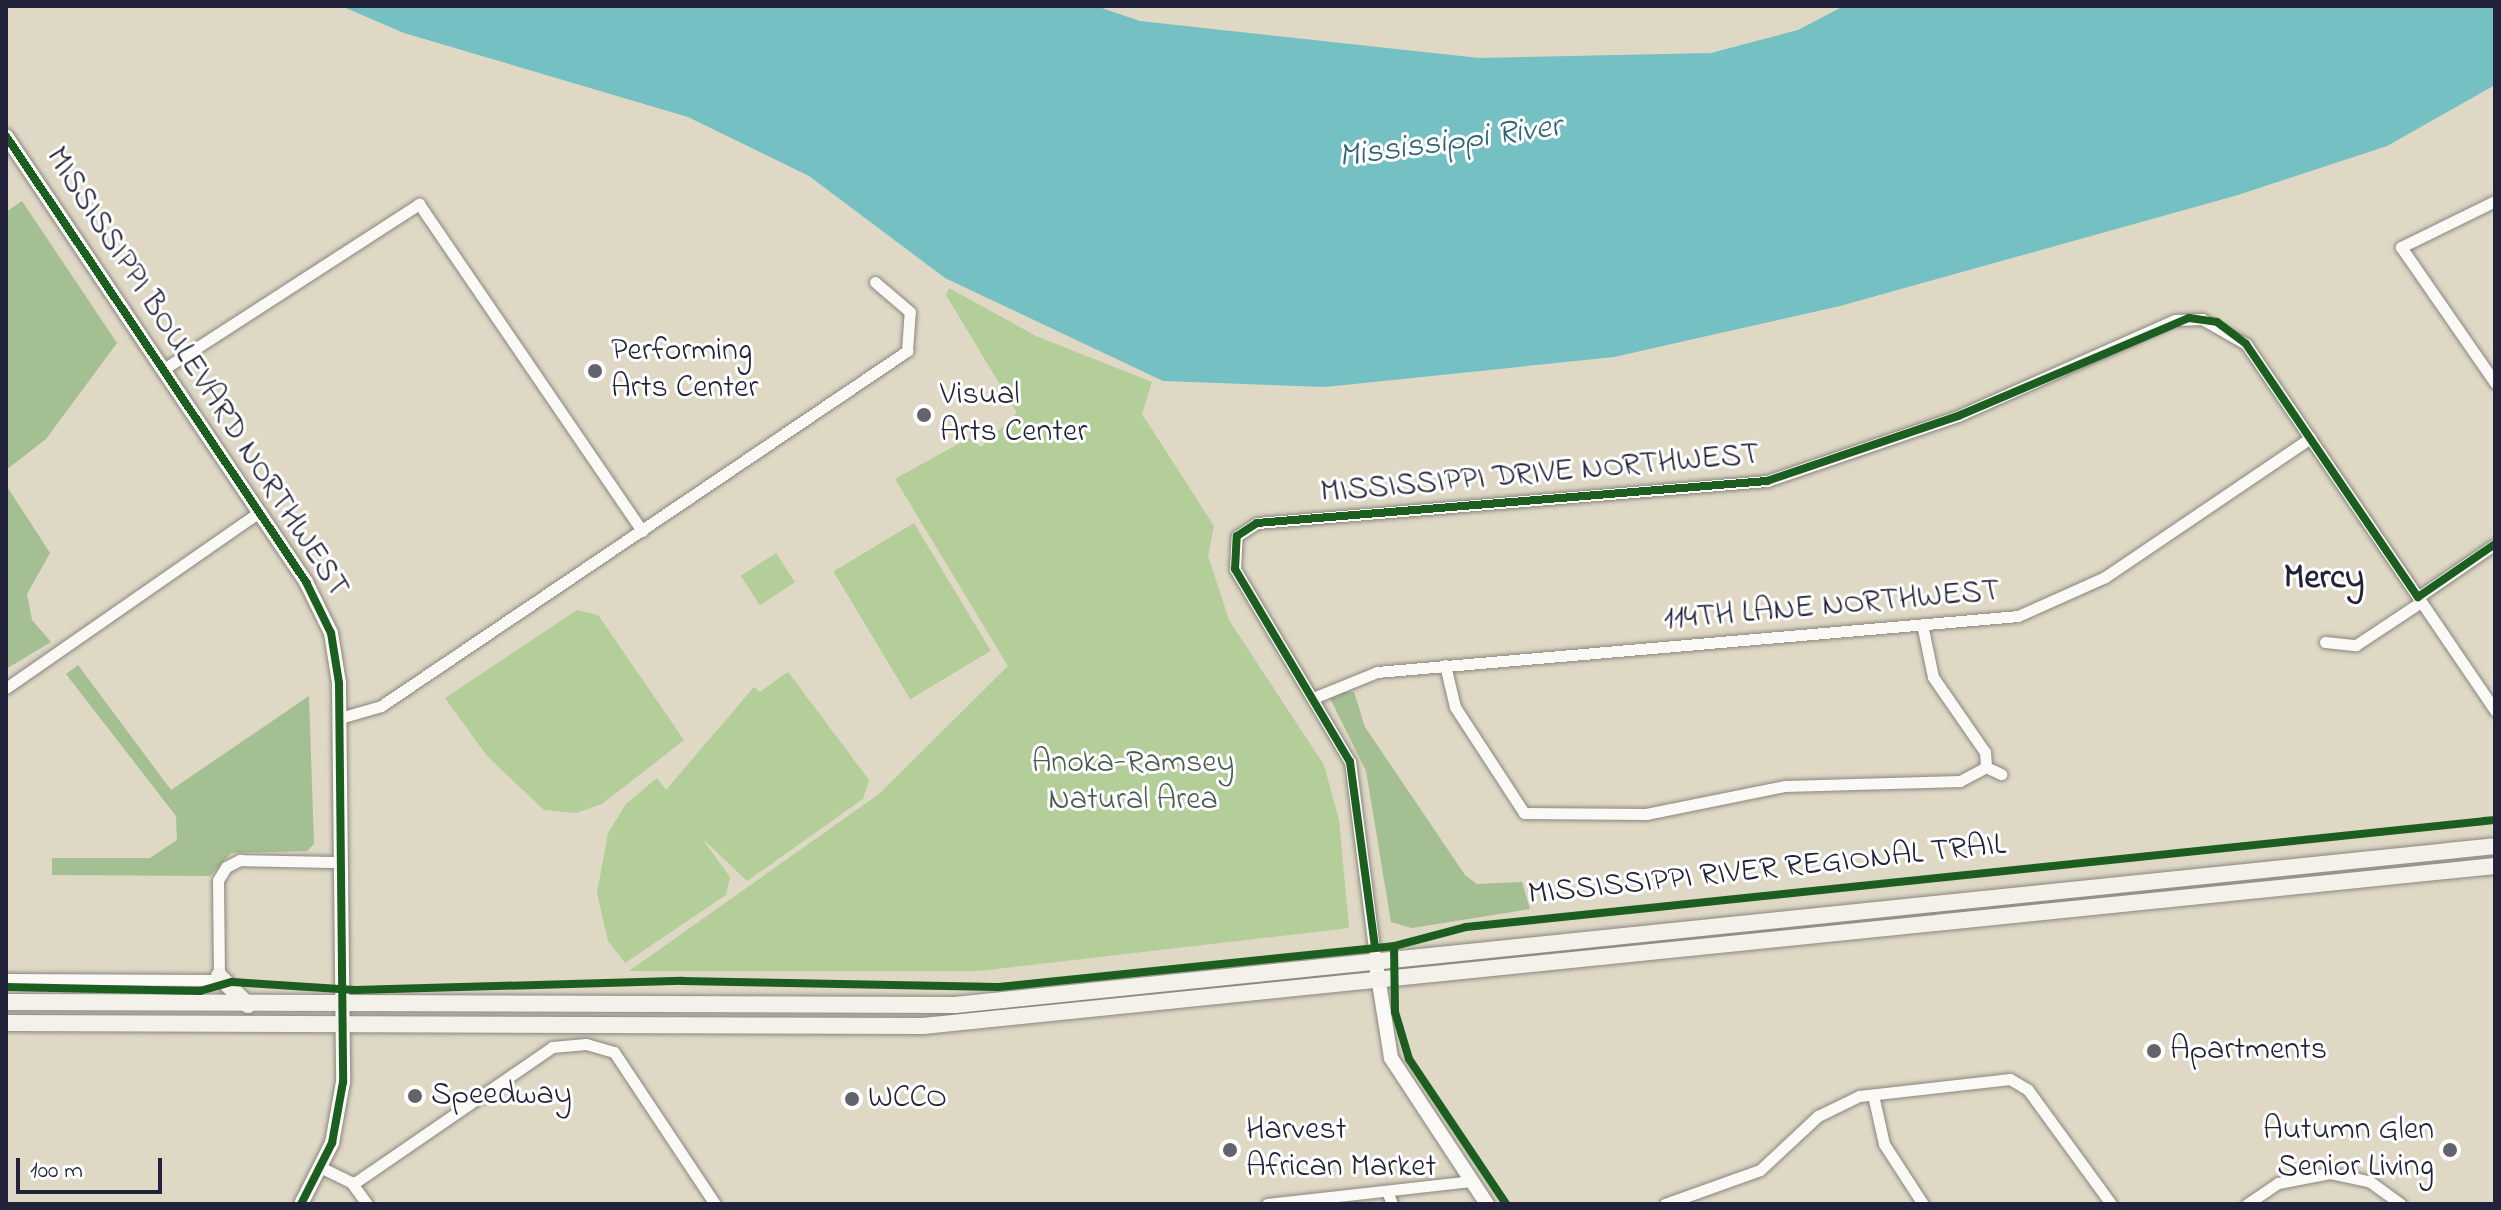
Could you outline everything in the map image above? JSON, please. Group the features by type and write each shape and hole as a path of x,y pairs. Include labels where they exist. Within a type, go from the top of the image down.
{"main road":[{"path":"6,1002 871,1009 1376,964 2495,846"},
{"path":"6,1023 923,1026 1378,984 2495,866"},
{"path":"219,976 248,1005"}],"street":[{"name":"MISSISSIPPI BOULEVARD NORTHWEST","path":"6,136 259,512 328,624 340,718 341,1109 322,1168 301,1204"},
{"path":"2495,201 2401,247 2495,383"},
{"path":"164,369 419,204 642,531"},
{"path":"340,718 381,706 907,351 910,312 875,282"},
{"name":"MISSISSIPPI DRIVE NORTHWEST","path":"1313,698 1239,582 1234,543 1257,523 1767,481 1958,416 2175,320 2227,328 2310,438"},
{"path":"2310,438 2495,710"},
{"name":"114TH LANE NORTHWEST","path":"1313,698 1362,676 1445,665 1923,629 2018,616 2069,597 2310,438"},
{"path":"6,688 259,512"},
{"path":"2325,642 2356,645 2495,544"},
{"path":"1923,629 1933,677 1985,752 1986,767"},
{"path":"1445,665 1455,707 1524,813 1646,814 1785,786 1960,781 1986,767"},
{"path":"1313,698 1356,781 1378,984 1394,1065 1487,1204"},
{"path":"1986,767 2001,774"},
{"path":"6,979 219,976 218,880 226,867 240,860 338,862"},
{"path":"353,1184 552,1047 586,1044 614,1052 715,1204"},
{"path":"1665,1204 1760,1170 1818,1116 1873,1095 2010,1079 2028,1090 2111,1204"},
{"path":"1873,1095 1884,1144 1923,1204"},
{"path":"322,1168 353,1184 367,1204"},
{"path":"2247,1204 2278,1183 2330,1173 2369,1181 2401,1204"},
{"path":"1267,1204 1471,1181"},
{"path":"1387,1191 1392,1204"}],"green space":[{"path":"22,201 117,343 46,439 6,470 6,212"},
{"name":"Anoka-Ramsey Natural Area","path":"949,288 1036,336 1152,382 1142,414 1214,526 1208,556 1229,620 1324,765 1339,820 1349,928 979,971 629,971 879,794 1008,666 895,479 969,438 981,447 1017,413 946,295"},
{"path":"6,485 50,553 27,594 32,620 51,642 6,669"},
{"path":"914,523 991,651 910,699 833,571"},
{"path":"776,553 795,582 760,605 741,576"},
{"path":"577,610 598,615 684,740 602,804 576,813 544,810 487,756 445,698"},
{"path":"78,665 171,790 309,696 314,844 307,851 231,853 210,876 52,875 52,858 150,858 177,840 176,816 66,674"},
{"path":"788,672 869,780 863,799 747,881 701,837 730,877 726,895 625,963 608,941 597,893 608,833 626,804 657,778 666,790 754,687 760,692"},
{"path":"1340,692 1354,692 1365,727 1465,875 1477,884 1522,882 1530,909 1412,928 1391,922 1366,771 1330,698"}],"water":[{"name":"Mississippi River","path":"341,6 1096,6 1140,21 1479,58 1711,53 1798,30 1844,6 2495,6 2495,85 2387,146 2238,195 1840,306 1614,357 1325,387 1163,381 945,278 809,176 688,117 404,33"}],"cycle path":[{"path":"6,136 306,582 331,633 339,683 343,1082 332,1143 301,1204"},
{"path":"1375,947 1350,762 1235,569 1237,536 1257,523 1767,481 1958,416 2189,318 2217,322 2246,344 2418,597 2495,544"},
{"name":"MISSISSIPPI RIVER REGIONAL TRAIL","path":"6,987 200,991 232,982 355,990 682,981 998,987 1394,946 1466,927 2495,820"},
{"path":"1394,946 1395,1012 1409,1059 1506,1204"}],"place":[{"name":"Performing Arts Center","path":"595,371"},
{"name":"Visual Arts Center","path":"924,415"},
{"name":"Apartments","path":"2154,1051"},
{"name":"Speedway","path":"415,1096"},
{"name":"WCCO","path":"852,1099"},
{"name":"Harvest African Market","path":"1230,1150"},
{"name":"Autumn Glen Senior Living","path":"2450,1150"}],"district":[{"name":"Mercy","path":"2324,580"}]}
